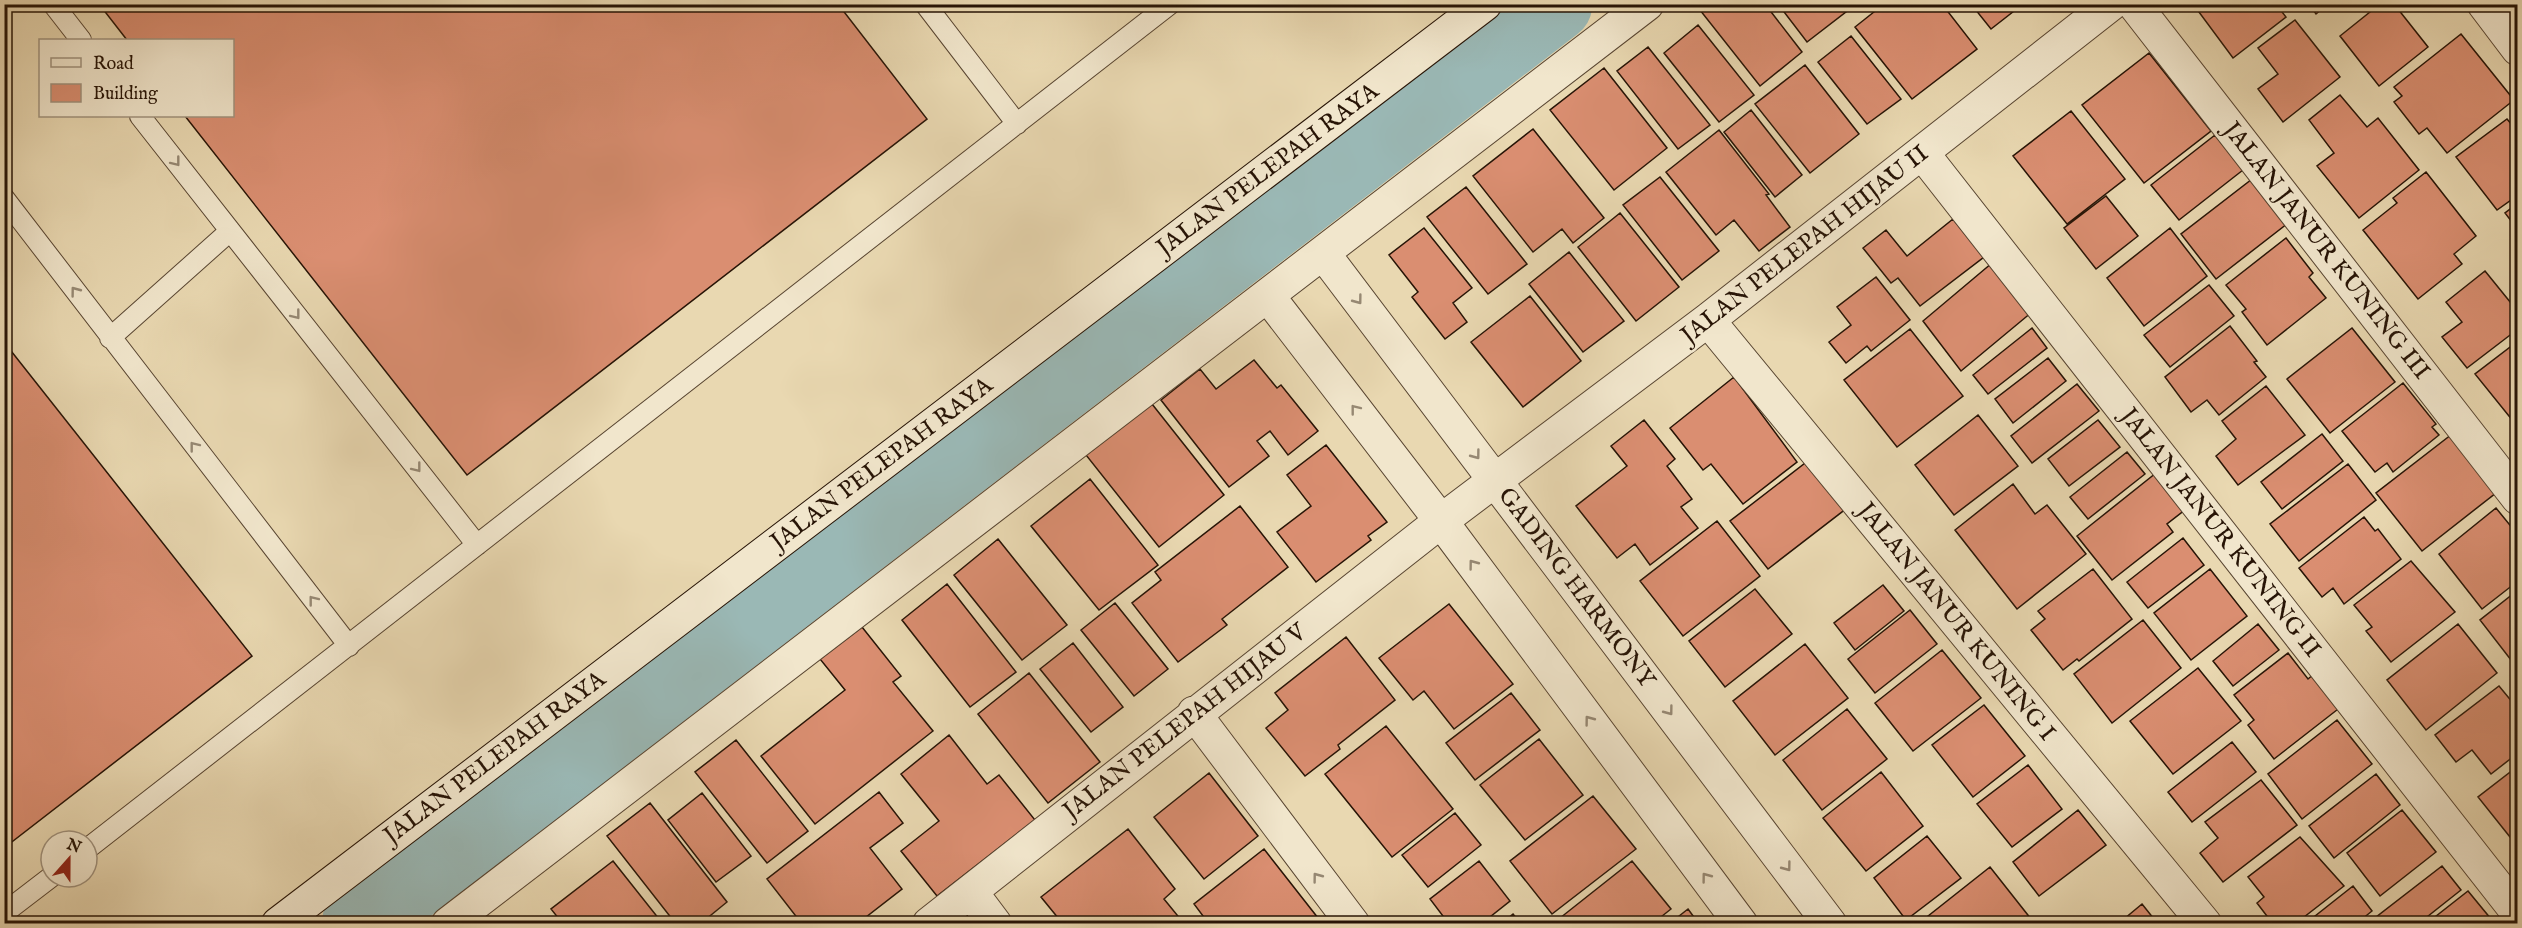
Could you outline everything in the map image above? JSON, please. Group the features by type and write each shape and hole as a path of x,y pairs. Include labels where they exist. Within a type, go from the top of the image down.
{"street":[{"name":"JALAN PELEPAH RAYA","path":"278,924 1485,4"},
{"path":"448,924 1647,4"},
{"name":"JALAN PELEPAH HIJAU II","path":"1441,521 1496,482 1708,320 1923,154 2111,4"},
{"name":"JALAN JANUR KUNING III","path":"2134,4 2517,498"},
{"path":"2484,4 2517,49"},
{"name":"JALAN JANUR KUNING II","path":"1923,154 2517,913"},
{"name":"GADING HARMONY","path":"1323,253 1830,924"},
{"path":"1268,296 1441,521 1741,924"},
{"name":"JALAN JANUR KUNING I","path":"1708,320 2205,924"},
{"name":"JALAN PELEPAH HIJAU V","path":"928,924 1441,521"},
{"path":"1194,713 1353,924"},
{"path":"971,892 995,924"}],"lane":[{"path":"53,4 80,39"},
{"path":"925,4 1017,124"},
{"path":"99,840 1170,4"},
{"path":"141,117 477,545"},
{"path":"4,198 349,646"},
{"path":"110,338 230,231"},
{"path":"4,914 39,886"}],"building":[{"path":"99,4 838,4 927,119 467,475 186,117 234,117 234,39 126,39"},
{"path":"1765,4 1802,52 1760,86 1696,5"},
{"path":"1778,4 1848,4 1851,8 1807,42"},
{"path":"1884,4 1942,4 1977,49 1912,99 1855,27"},
{"path":"1971,4 2023,4 1991,29"},
{"path":"2193,4 2276,4 2286,17 2233,58"},
{"path":"2309,4 2328,4 2316,14"},
{"path":"2380,4 2394,4 2428,47 2379,86 2340,36"},
{"path":"2295,20 2340,77 2283,122 2258,89 2278,74 2258,48"},
{"path":"1698,25 1754,95 1719,122 1664,53"},
{"path":"2461,34 2514,100 2447,153 2427,128 2419,134 2394,102 2402,96 2394,87"},
{"path":"1851,36 1901,99 1867,124 1818,62"},
{"path":"1648,47 1710,125 1678,149 1617,71"},
{"path":"2149,53 2211,131 2144,183 2082,105"},
{"path":"1805,65 1859,134 1810,173 1755,104"},
{"path":"1604,68 1667,148 1614,190 1550,110"},
{"path":"2340,95 2367,127 2378,118 2419,170 2359,218 2317,166 2334,153 2309,120"},
{"path":"1751,110 1802,175 1775,197 1724,132"},
{"path":"2071,111 2125,179 2067,224 2013,156"},
{"path":"2507,119 2518,132 2518,195 2497,210 2456,157"},
{"path":"1533,129 1604,218 1573,243 1562,229 1533,252 1473,176"},
{"path":"1719,130 1769,194 1766,195 1790,227 1759,251 1734,220 1716,235 1666,172"},
{"path":"2215,135 2243,170 2179,220 2151,185"},
{"path":"2426,172 2476,236 2454,254 2462,264 2418,299 2363,230 2397,203 2393,198"},
{"path":"2256,176 2292,220 2216,279 2181,234"},
{"path":"1660,177 1719,251 1682,280 1623,205"},
{"path":"1466,187 1527,264 1488,294 1427,217"},
{"path":"2106,196 2138,236 2096,269 2064,228"},
{"path":"2518,203 2518,230 2505,213"},
{"path":"1620,213 1679,287 1636,321 1578,247"},
{"path":"1953,219 1984,257 1920,306 1898,278 1891,283 1863,248 1886,230 1907,256"},
{"path":"1424,228 1472,288 1453,303 1467,322 1445,339 1412,297 1418,292 1389,255"},
{"path":"2170,228 2207,276 2144,326 2107,278"},
{"path":"2286,238 2313,273 2309,277 2326,298 2267,345 2242,312 2246,309 2226,285"},
{"path":"1569,252 1624,321 1583,352 1529,284"},
{"path":"1992,263 2032,312 1961,371 1923,321"},
{"path":"2485,271 2515,308 2513,310 2518,315 2518,329 2467,368 2442,337 2462,322 2446,302"},
{"path":"1876,277 1910,320 1871,351 1867,346 1846,363 1829,342 1851,325 1837,307"},
{"path":"2209,285 2234,316 2170,367 2144,335"},
{"path":"1530,296 1581,361 1523,407 1471,342"},
{"path":"2230,326 2257,361 2254,362 2266,377 2219,415 2207,400 2191,412 2165,377"},
{"path":"2032,328 2047,348 1988,394 1973,375"},
{"path":"2352,328 2395,382 2330,433 2287,379"},
{"path":"1910,329 1963,396 1897,447 1844,380"},
{"path":"2518,341 2518,418 2513,421 2475,374"},
{"path":"4,342 252,656 4,848"},
{"path":"2048,358 2066,381 2013,423 1995,399"},
{"path":"1254,360 1277,388 1281,385 1318,431 1288,455 1270,431 1257,441 1269,456 1229,487 1161,400 1200,369 1216,389"},
{"path":"1734,377 1797,462 1743,504 1711,464 1703,470 1670,428"},
{"path":"2403,383 2436,424 2432,427 2439,435 2393,472 2387,463 2375,472 2342,431"},
{"path":"2077,384 2099,411 2032,463 2011,436"},
{"path":"2266,386 2305,435 2238,485 2216,456 2236,439 2222,421"},
{"path":"1152,404 1224,495 1159,547 1086,455"},
{"path":"1978,415 2018,466 1954,515 1915,465"},
{"path":"1644,420 1675,459 1667,466 1692,499 1681,507 1698,528 1650,565 1635,544 1617,558 1576,506 1627,466 1611,446"},
{"path":"2098,420 2120,447 2069,486 2048,459"},
{"path":"2456,431 2501,489 2422,551 2376,493"},
{"path":"2322,434 2343,461 2282,509 2261,482"},
{"path":"1326,445 1387,522 1368,536 1371,540 1316,582 1277,532 1311,506 1287,475"},
{"path":"2127,452 2145,474 2088,519 2070,497"},
{"path":"1809,460 1847,508 1768,569 1730,521"},
{"path":"2348,464 2376,500 2299,561 2270,524"},
{"path":"2161,469 2190,506 2167,524 2173,532 2112,580 2077,536"},
{"path":"1090,479 1158,565 1099,610 1031,526"},
{"path":"2013,484 2035,514 2047,505 2086,554 2017,609 1955,530"},
{"path":"1240,506 1288,567 1222,619 1227,625 1178,662 1132,603 1161,580 1155,572"},
{"path":"2496,508 2518,535 2518,581 2482,609 2439,554"},
{"path":"2364,517 2375,531 2378,529 2401,559 2344,604 2333,588 2322,597 2299,568"},
{"path":"1717,521 1760,576 1683,636 1640,581"},
{"path":"2183,538 2204,565 2148,608 2127,582"},
{"path":"998,539 1067,625 1022,660 954,575"},
{"path":"2411,561 2455,612 2391,662 2366,631 2372,627 2354,605"},
{"path":"2093,569 2132,619 2079,661 2077,659 2063,670 2031,630 2045,619 2038,611"},
{"path":"2210,569 2247,616 2191,660 2154,613"},
{"path":"947,584 1016,672 970,707 902,620"},
{"path":"1883,585 1904,611 1855,650 1834,623"},
{"path":"1755,589 1792,634 1725,687 1689,641"},
{"path":"2518,590 2518,669 2480,620"},
{"path":"1115,603 1168,669 1134,696 1081,630"},
{"path":"1449,604 1513,684 1454,729 1424,691 1413,700 1379,658"},
{"path":"1910,610 1937,644 1875,693 1848,659"},
{"path":"2143,620 2181,668 2112,723 2074,674"},
{"path":"2258,624 2279,650 2233,686 2213,661"},
{"path":"2458,624 2497,673 2426,730 2387,680"},
{"path":"862,627 901,676 893,682 933,731 815,824 761,756 845,690 820,659"},
{"path":"1346,637 1395,700 1338,745 1340,749 1305,776 1266,728 1288,710 1275,693"},
{"path":"1073,643 1123,707 1091,732 1040,669"},
{"path":"1805,644 1848,698 1775,755 1733,701"},
{"path":"1942,650 1981,698 1913,751 1875,703"},
{"path":"2288,653 2308,679 2315,673 2342,706 2274,759 2248,725 2254,720 2234,695"},
{"path":"2198,668 2241,721 2173,774 2130,721"},
{"path":"1029,673 1100,762 1048,803 978,714"},
{"path":"2499,686 2518,709 2518,714 2513,718 2518,724 2518,753 2491,774 2472,750 2456,762 2435,735"},
{"path":"1511,693 1540,730 1475,780 1446,743"},
{"path":"1984,705 2025,756 1973,797 1932,745"},
{"path":"1847,709 1887,759 1822,810 1783,760"},
{"path":"2337,720 2372,764 2302,819 2268,774"},
{"path":"1386,726 1453,809 1392,857 1325,774"},
{"path":"949,735 987,784 999,775 1035,820 937,896 901,851 939,821 901,774"},
{"path":"1539,739 1583,795 1525,840 1480,785"},
{"path":"736,740 808,831 767,863 695,772"},
{"path":"2232,742 2256,772 2192,822 2168,792"},
{"path":"2028,765 2062,809 2012,847 1977,804"},
{"path":"2518,766 2518,847 2478,797"},
{"path":"1881,772 1923,826 1866,871 1823,818"},
{"path":"1209,773 1258,836 1204,879 1154,817"},
{"path":"2376,774 2400,805 2334,858 2309,826"},
{"path":"2261,780 2297,825 2223,882 2200,853 2218,838 2205,822"},
{"path":"879,792 903,823 870,848 902,889 857,924 802,924 767,879"},
{"path":"702,793 751,856 716,882 668,820"},
{"path":"1593,796 1636,849 1552,914 1510,861"},
{"path":"650,803 727,902 700,924 676,924 607,836"},
{"path":"2078,810 2106,845 2039,896 2013,862"},
{"path":"2402,810 2436,852 2380,896 2347,853"},
{"path":"1455,813 1481,845 1428,887 1402,855"},
{"path":"1128,829 1175,889 1164,899 1182,921 1178,924 1063,924 1041,897"},
{"path":"1927,836 1961,878 1906,920 1874,878"},
{"path":"2300,837 2344,886 2295,924 2273,924 2257,903 2264,897 2248,877"},
{"path":"1264,849 1318,918 1311,924 1209,924 1194,904"},
{"path":"613,861 663,924 563,924 551,909"},
{"path":"1479,861 1510,901 1481,924 1449,924 1430,899"},
{"path":"1632,861 1671,909 1652,924 1565,924 1560,918"},
{"path":"2442,866 2461,890 2418,924 2373,924 2371,921"},
{"path":"1990,867 2031,919 2025,924 1918,924"},
{"path":"2353,886 2372,911 2356,924 2305,924"},
{"path":"2468,891 2491,919 2485,924 2426,924"},
{"path":"2142,904 2158,924 2118,924"},
{"path":"1688,909 1699,924 1669,924"},
{"path":"1513,914 1521,924 1501,924"}],"waterway":[{"path":"359,924 1555,4"}]}
